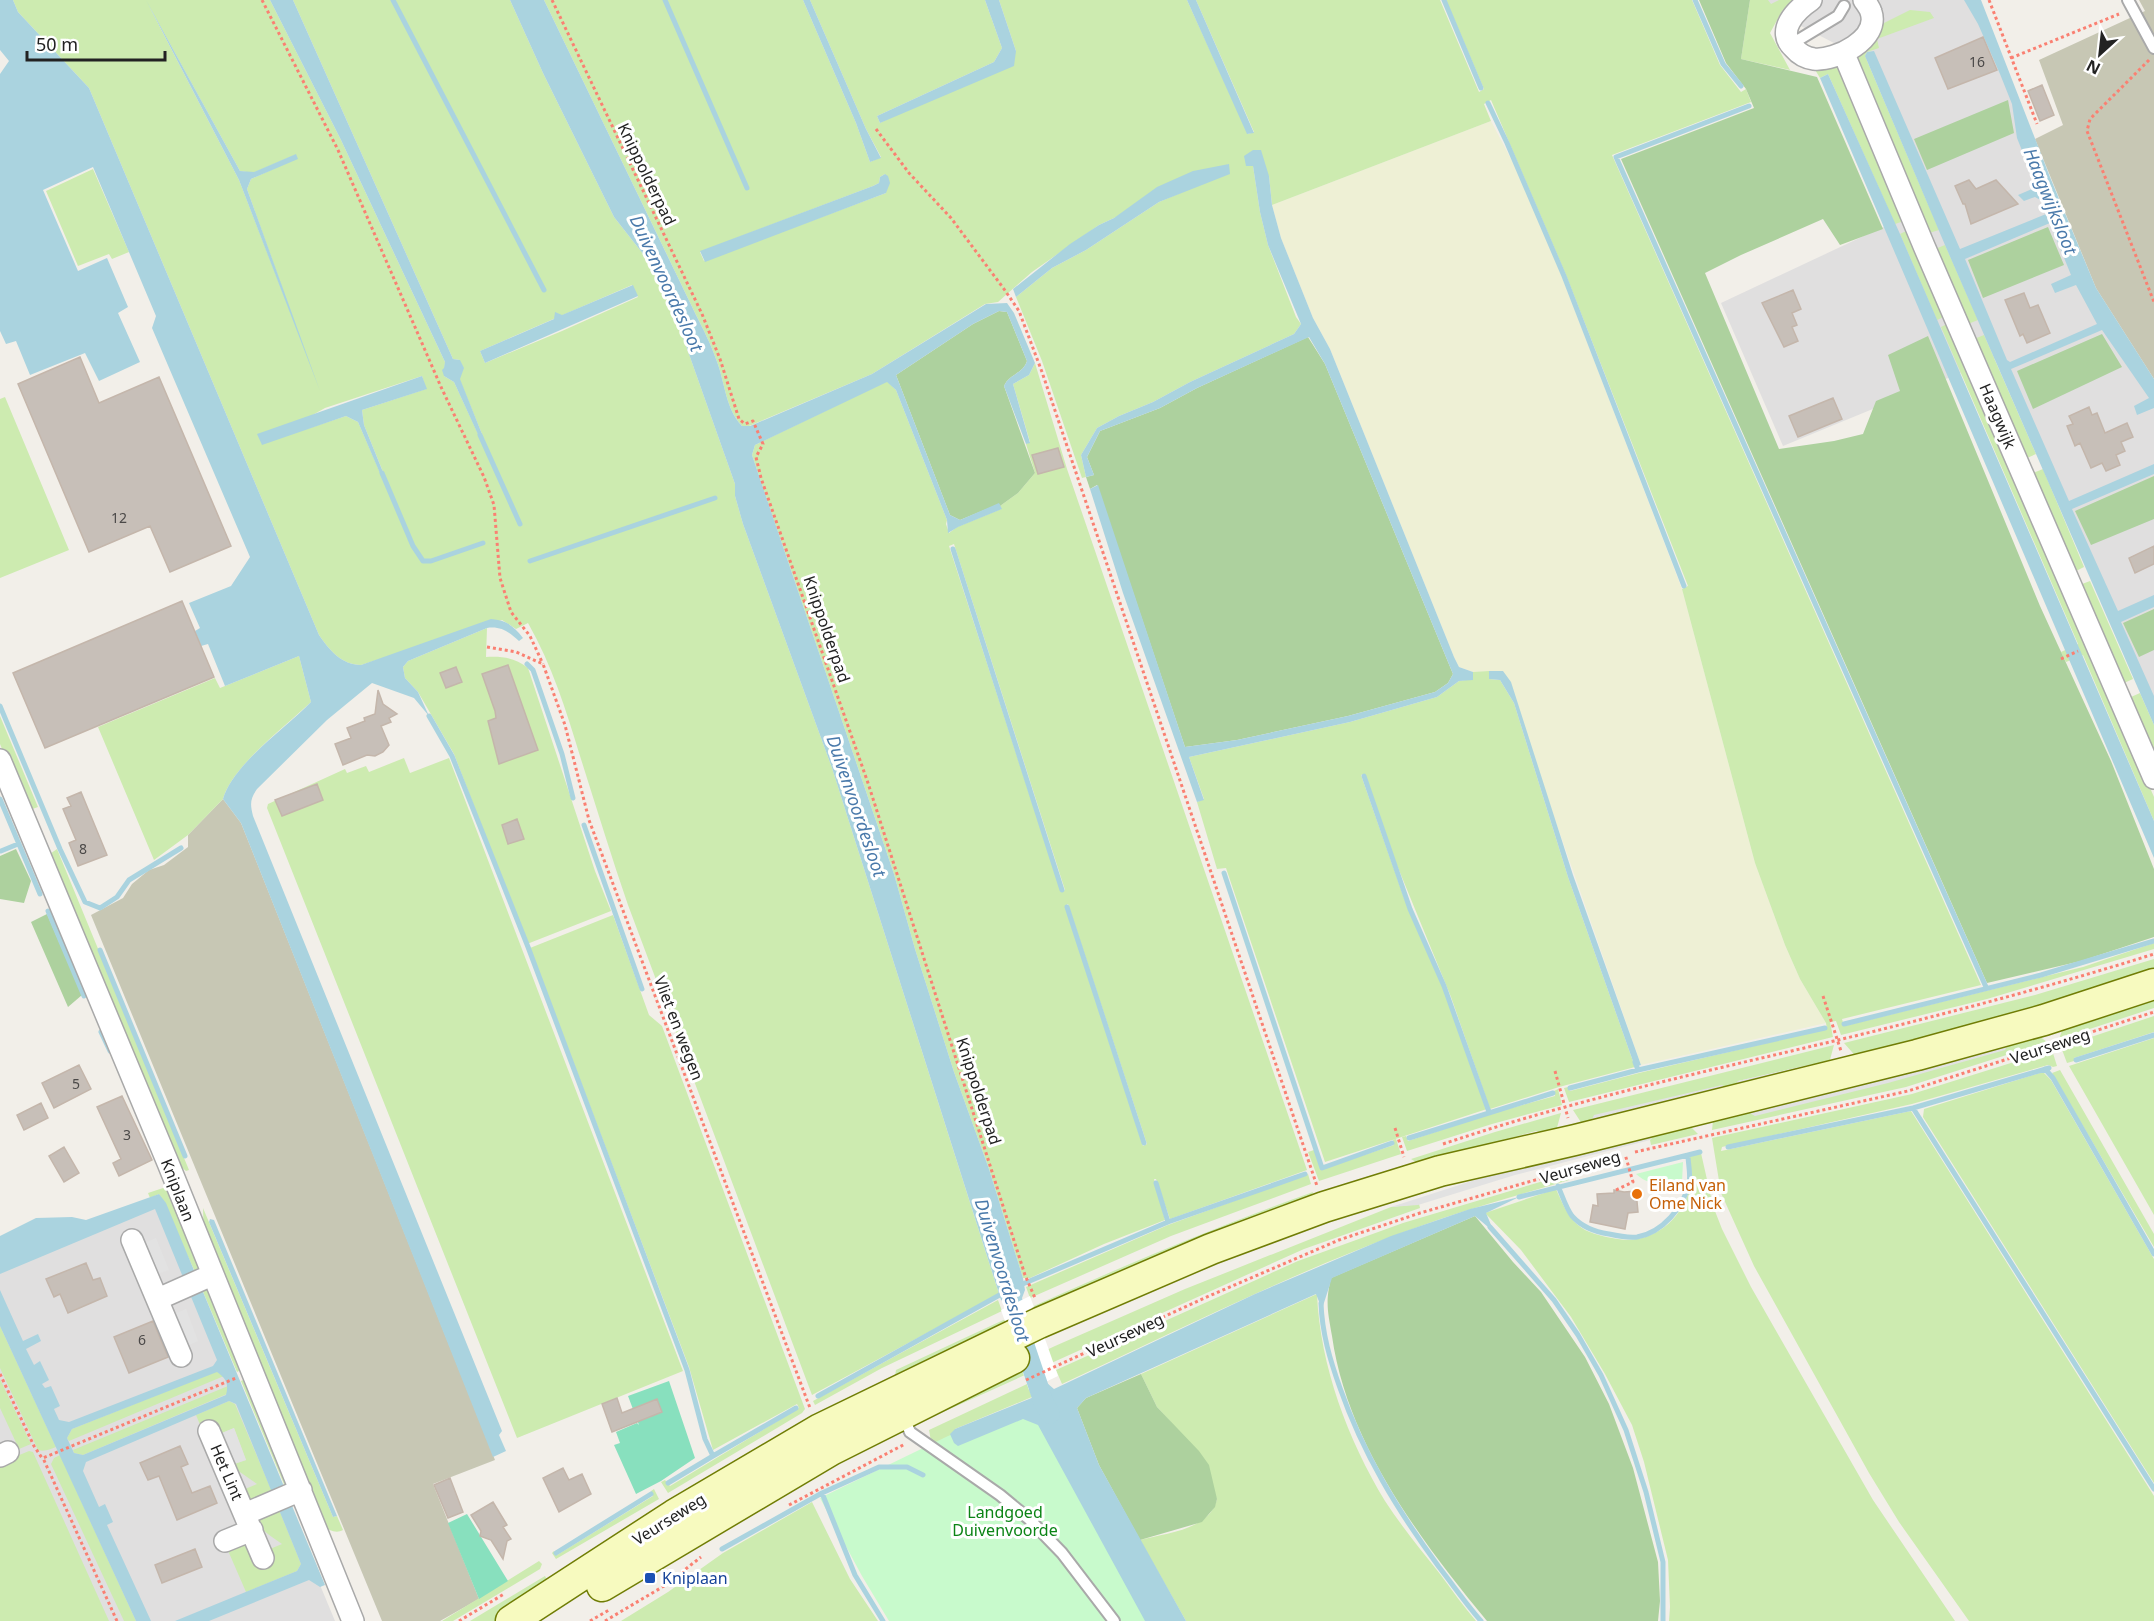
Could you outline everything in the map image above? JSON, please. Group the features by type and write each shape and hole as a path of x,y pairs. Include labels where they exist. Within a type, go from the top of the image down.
{"main road":[{"name":"Veurseweg","path":"543,1621 821,1455 1018,1358 1044,1333 1211,1249 1324,1207 1440,1171 1572,1141 1846,1073 2044,1020 2154,984"},
{"name":"Veurseweg","path":"1044,1333 1329,1223 1572,1141"},
{"name":"Veurseweg","path":"511,1621 674,1515 820,1429 905,1414"}],"street":[{"path":"1811,0 1801,7 1789,21 1785,33 1790,45 1800,54 1814,59 1844,54 1862,41 1871,25 1872,12 1853,3"},
{"name":"Haagwijk","path":"1844,54 1924,246 2154,778"},
{"name":"Kniplaan","path":"0,760 208,1277 353,1621"},
{"path":"132,1240 181,1356"},
{"path":"158,1299 208,1277"},
{"name":"Het Lint","path":"209,1431 263,1558"},
{"name":"Het Lint","path":"225,1541 271,1503 297,1492"}],"lane":[{"path":"1790,45 1838,16 1853,3"},
{"path":"2130,4 2154,48"},
{"path":"905,1414 1029,1519 1062,1553 1114,1621"}],"path":[{"name":"Vliet en wegen","path":"262,0 338,150 441,387 484,477 494,504 500,578 511,612 530,636 543,664 565,725 589,820 789,1353 820,1429"},
{"name":"Knippolderpad","path":"552,0 702,314 720,359 739,419 745,424 753,421 763,444 756,457 761,478 868,783 1044,1333"},
{"path":"1989,0 2037,124"},
{"path":"2011,58 2130,4"},
{"path":"2154,54 2090,119 2087,131 2154,302"},
{"path":"876,129 909,173 951,218 1019,311 1324,1207"},
{"path":"487,647 516,652 543,664"},
{"path":"1823,996 1846,1073"},
{"name":"Veurseweg","path":"1018,1358 1044,1333 1209,1296 1339,1240 1420,1214 1625,1154 1908,1091 2154,1012"},
{"path":"1556,1071 1572,1141"},
{"path":"1616,1190 1632,1182 1625,1154"},
{"path":"0,1374 34,1446 43,1458 117,1621"},
{"path":"43,1458 244,1374"},
{"path":"784,1508 905,1414"},
{"path":"605,1621 664,1586 705,1553"}],"shaded area":[{"path":"1759,0 1972,0 2089,286 2154,385 2154,710 1999,357 1783,446 1721,303 1934,203 1873,63 1762,6"},
{"path":"2139,0 2154,0 2154,379 2096,288 2035,139 2063,125 2039,60 2145,11"},
{"path":"1491,121 1520,176 1562,277 1682,589 1755,863 1800,979 1826,1023 1641,1065 1503,671 1473,672 1459,667 1330,349 1313,318 1281,238 1272,205"},
{"path":"223,799 241,823 495,1460 433,1484 479,1599 440,1621 382,1621 91,915 123,898 132,884 149,870 164,865 188,847 188,835"},
{"path":"2011,1040 2005,1050 1888,1083 1755,1116 1744,1110"},
{"path":"1813,1064 1822,1069 1731,1093 1589,1125 1594,1115 1722,1085 1731,1091 1738,1081"},
{"path":"1658,1130 1650,1140 1515,1175 1418,1205 1391,1207 1515,1167"},
{"path":"160,1200 335,1621 0,1621 0,1252 87,1229"},
{"path":"156,1238 169,1270 157,1274 144,1243"},
{"path":"186,1309 198,1341 187,1346 174,1314"},
{"path":"234,1428 246,1460 234,1464 222,1433"}],"green space":[{"path":"13,0 270,0 341,140 445,362 444,376 454,382 512,507 459,378 460,360 453,359 293,0 510,0 614,217 662,278 735,484 735,496 743,524 832,768 999,1294 812,1395 628,905 558,688 528,623 516,629 502,620 361,665 342,659 327,646 319,635 89,88 18,12","holes":["148,4 240,171 253,173 295,155 297,158 251,179 247,189 295,324 239,180","632,285 638,297 485,363 480,351","422,376 426,389 362,410 364,425 413,546 424,560 431,561 444,557 431,562 423,561 412,546 358,422 346,416 261,444 325,408"]},
{"path":"544,0 803,0 856,123 870,162 881,157 866,129 810,0 985,0 1002,48 994,62 877,116 880,123 1016,51 999,0 1187,0 1248,134 1254,132 1196,0 1440,0 1479,92 1484,89 1446,0 1692,0 1720,65 1741,92 1746,89 1751,102 1612,155 1981,985 1842,1019 1844,1026 2083,967 2154,943 2154,949 1987,999 1841,1035 1836,1021 1830,1022 1833,1037 1569,1102 1564,1088 1568,1087 1570,1091 1827,1029 1785,945 1755,863 1682,589 1688,586 1566,275 1491,100 1484,104 1491,121 1272,205 1269,176 1253,166 1268,245 1296,317 1301,324 1294,334 1097,428 1081,455 1086,477 1082,478 1042,361 1016,297 1052,268 1086,250 1159,202 1185,191 1229,164 1099,225 1032,272 998,302 985,304 872,374 749,426 742,426 732,411 707,337","holes":["885,174 886,193 704,261 700,252 873,186 879,183 880,177"]},
{"path":"1699,0 1750,0 1741,59 1817,77 1883,229 1840,245 1823,219 1705,273 1779,449 1863,434 1876,401 1900,391 1888,355 1928,336 2040,606 2111,761 2154,869 2154,937 2081,961 1987,983 1621,159 1754,108 1746,89 1726,63"},
{"path":"1750,0 1768,0 1771,4 1779,0 1796,0 1782,11 1770,33 1790,70 1741,59"},
{"path":"1910,10 1930,12 1934,18 1877,39 1879,48 1867,52 1865,56 1939,230 1929,233 1854,59 1870,45 1880,25"},
{"path":"1838,67 1904,221 1895,224 1828,74 1820,78 1814,68"},
{"path":"2008,100 2014,133 1927,170 1914,139"},
{"path":"93,169 129,252 112,259 109,254 78,266 46,191"},
{"path":"2048,227 2064,265 1983,298 1968,260"},
{"path":"1908,230 1946,316 1937,320 1900,234"},
{"path":"1945,245 1978,320 1968,324 1935,249"},
{"path":"999,311 1007,312 1027,361 1004,386 1035,473 1018,493 1000,506 999,504 960,520 950,515 896,375 973,324"},
{"path":"1949,323 2154,797 2154,821 2083,655 2066,662 2061,652 2078,644 1941,327"},
{"path":"2102,334 2122,367 2033,409 2017,371"},
{"path":"1984,335 2036,454 2027,458 1974,339"},
{"path":"1308,337 1325,364 1453,674 1448,683 1435,692 1348,716 1237,740 1185,747 1097,485 1090,489 1086,477 1094,475 1087,457 1100,431 1160,408 1197,388"},
{"path":"1035,363 1067,469 1307,1170 1170,1219 1156,1179 1154,1179 1165,1220 1104,1244 1030,1278 1023,1278 989,1169 954,1072 894,874 752,455 755,445 887,381 896,390 947,520 949,533 957,527 1001,509 1000,506 1018,493 1035,473 1026,444 1030,442 1013,384 1029,375","holes":["954,544 1065,890 1061,892 949,546","1068,904 1147,1144 1143,1146 1065,906"]},
{"path":"5,397 69,550 0,578 0,399"},
{"path":"2043,469 2084,567 2076,571 2033,473"},
{"path":"2154,476 2154,519 2091,545 2075,511"},
{"path":"2090,581 2133,679 2124,683 2082,584"},
{"path":"2154,609 2154,650 2139,657 2123,623"},
{"path":"487,628 486,657 508,658 528,668 595,871 611,911 527,944 454,754 418,692 405,678 403,667 408,661"},
{"path":"299,656 311,702 248,760 228,786 223,799 188,835 154,860 98,727 215,678 220,688"},
{"path":"1489,671 1489,679 1500,680 1514,703 1568,877 1635,1067 1559,1087 1490,1109 1451,997 1392,853 1364,774 1361,775 1404,898 1443,987 1487,1109 1325,1162 1226,868 1217,869 1197,802 1204,799 1189,757 1350,722 1437,697 1459,681 1473,679 1473,672"},
{"path":"2140,693 2154,725 2154,750 2131,697"},
{"path":"0,716 38,807 27,811 0,744"},
{"path":"404,758 410,773 449,758 683,1371 517,1438 267,808 268,804 345,769 347,773 366,766 369,772"},
{"path":"16,849 31,881 24,903 0,899 0,856"},
{"path":"57,849 189,1170 186,1171 172,1159 47,856"},
{"path":"47,914 82,995 68,1007 31,922"},
{"path":"613,915 649,1015 662,1026 805,1409 802,1413 668,1493 661,1482 665,1480 670,1486 799,1408 797,1404 713,1450 689,1367 530,948"},
{"path":"2154,959 2154,973 1859,1060 1844,1043 2035,995"},
{"path":"2154,996 2154,1008 2059,1039 2063,1028"},
{"path":"2154,1016 2154,1032 2074,1058 2074,1061 2067,1063 2061,1047"},
{"path":"2035,1033 2047,1042 1906,1087 1712,1130 1713,1121"},
{"path":"2154,1038 2154,1215 2069,1066"},
{"path":"1834,1045 1828,1067 1822,1069 1813,1064 1738,1081 1731,1092 1584,1127 1573,1110"},
{"path":"2052,1050 2057,1066 2048,1065 1912,1104 1722,1147 1721,1151 1911,1111 2154,1496 2154,1621 1969,1621 1899,1522 1869,1473 1754,1266 1721,1193 1712,1138 1912,1094"},
{"path":"2060,1070 2154,1234 2154,1247 2052,1073"},
{"path":"2043,1072 2051,1080 2154,1259 2154,1483 1923,1117 1924,1109"},
{"path":"1558,1089 1562,1105 1407,1151 1402,1137 1406,1136 1408,1141 1490,1114 1555,1096 1554,1091"},
{"path":"1561,1113 1555,1135 1536,1131 1447,1156 1427,1169 1411,1159 1495,1132"},
{"path":"1689,1125 1698,1134 1651,1145 1650,1140 1658,1130"},
{"path":"1396,1139 1401,1154 1319,1181 1308,1152 1314,1150 1322,1169 1394,1145 1393,1140"},
{"path":"1701,1153 1713,1206 1751,1287 1873,1500 1955,1621 1669,1621 1668,1560 1644,1462 1632,1425 1571,1317 1521,1250 1485,1213 1556,1189 1568,1213 1582,1228 1594,1234 1612,1238 1639,1239 1663,1228 1681,1209 1692,1181 1689,1156"},
{"path":"1683,1162 1682,1182 1657,1184 1646,1181 1636,1174"},
{"path":"1308,1174 1311,1184 1171,1236 1030,1298 1026,1287 1168,1225"},
{"path":"1567,1174 1569,1180 1435,1221 1349,1253 1062,1384 1056,1370 1298,1261 1403,1223"},
{"path":"163,1188 169,1189 202,1269 196,1274 159,1194 150,1198 148,1193"},
{"path":"1313,1192 1307,1207 894,1381 896,1370 1050,1299 1207,1232"},
{"path":"1419,1204 1420,1208 1304,1249 932,1417 932,1413 955,1393 1185,1289 1391,1207"},
{"path":"203,1208 333,1517 337,1516 343,1530 333,1531 323,1526 294,1461 298,1454 204,1238"},
{"path":"1475,1216 1541,1292 1585,1357 1609,1404 1633,1468 1658,1562 1660,1601 1658,1621 1487,1621 1412,1523 1370,1452 1353,1414 1340,1376 1328,1314 1331,1278"},
{"path":"206,1285 241,1370 237,1372 201,1287"},
{"path":"1317,1294 1319,1321 1330,1375 1338,1402 1359,1453 1391,1511 1476,1621 1186,1621 1140,1540 1196,1524 1206,1518 1217,1499 1170,1421 1157,1407 1141,1374"},
{"path":"998,1300 1002,1311 882,1368 815,1405 813,1401"},
{"path":"0,1326 56,1447 38,1450 0,1368"},
{"path":"217,1371 224,1376 69,1441 67,1438 72,1429"},
{"path":"1141,1374 1157,1407 1199,1451 1209,1465 1217,1499 1215,1507 1202,1522 1140,1540 1099,1465 1077,1408 1086,1398"},
{"path":"0,1379 31,1444 19,1449 0,1408"},
{"path":"245,1379 292,1484 286,1489 241,1381"},
{"path":"669,1381 695,1458 661,1481 636,1494 614,1445 620,1443 616,1432 637,1423 639,1425 628,1396"},
{"path":"1027,1384 1032,1397 955,1429 953,1454 931,1441 929,1430"},
{"path":"228,1386 227,1394 83,1455 74,1453 73,1450"},
{"name":"Landgoed Duivenvoorde","path":"1052,1394 1173,1621 889,1621 820,1498 948,1436"},
{"path":"229,1401 235,1404 273,1494 252,1500 248,1498 245,1489 257,1484 237,1470 234,1464 246,1460 234,1428 222,1433 218,1425 203,1432 196,1415"},
{"path":"29,1451 33,1452 109,1621 0,1621 0,1463"},
{"path":"60,1455 136,1621 124,1621 51,1464 54,1458"},
{"path":"654,1489 659,1499 556,1559 552,1553 554,1551 557,1555 653,1496 651,1491"},
{"path":"812,1502 850,1579 878,1621 621,1621 668,1592 723,1553"},
{"path":"278,1507 301,1564 297,1571 246,1592 226,1546 241,1539 270,1549 282,1544 264,1530 259,1517"},
{"path":"467,1514 508,1581 479,1599 448,1523"},
{"path":"539,1561 542,1564 540,1569 453,1621 442,1621"},
{"path":"545,1576 547,1580 499,1621 470,1621"}],"water":[{"path":"0,0 13,0 18,12 89,88 319,635 327,646 342,659 361,665 491,619 509,624 523,638 519,641 504,630 487,628 408,661 403,667 405,678 418,692 429,716 414,698 372,683 327,720 257,789 251,805 253,816 502,1431 499,1435 506,1451 493,1457 241,823 223,799 237,773 261,747 311,702 299,656 225,686 208,644 201,646 195,631 200,628 189,603 231,586 250,557 152,328 156,316 93,167 43,190 78,271 107,258 128,307 118,313 140,362 99,381 85,353 30,375 16,341 6,344 0,331 0,74 9,61 0,50"},
{"path":"146,0 240,171 254,172 296,154 298,159 251,179 247,189 320,391 239,180"},
{"path":"270,0 293,0 453,359 460,360 464,368 460,379 484,439 481,441 454,382 444,376 442,370 445,362 341,140"},
{"path":"510,0 544,0 707,337 732,411 742,426 750,426 872,374 986,304 1007,303 1014,313 1035,363 1029,375 1013,384 1030,443 1026,444 1004,386 1027,361 1007,312 999,311 973,324 896,375 950,515 960,520 999,503 1002,509 948,533 947,520 896,390 887,382 755,445 752,455 894,874 954,1072 989,1169 1023,1278 1025,1290 1022,1298 1047,1383 1054,1389 1255,1294 1391,1236 1470,1209 1519,1197 1486,1213 1494,1232 1475,1216 1332,1278 1322,1309 1316,1294 1086,1398 1077,1408 1099,1465 1186,1621 1145,1621 1038,1425 1023,1419 958,1446 950,1434 955,1429 1039,1395 1041,1385 1009,1305 1001,1300 832,768 743,524 735,496 735,484 662,278 614,217"},
{"path":"803,0 810,0 881,158 870,162 856,123"},
{"path":"985,0 999,0 1016,51 1014,66 880,123 877,116 994,62 1002,48"},
{"path":"1187,0 1196,0 1254,133 1247,134"},
{"name":"Haagwijksloot","path":"1964,0 1981,0 2096,288 2154,379 2154,408 2137,415 2134,406 2149,398 2102,330 2011,369 2069,501 2154,464 2154,474 2072,509 2118,611 2154,595 2154,607 2121,622 2154,696 2154,725 1865,56 1867,52 1874,51 1960,249 2046,214 2042,201 2035,197 2024,201 2018,195 2032,189 2035,183 2017,138 2012,104 1978,24","holes":["2050,223 2071,275 2051,284 2055,293 2076,285 2097,324 2010,362 2007,360 1965,259"]},
{"path":"1828,74 1900,234 2154,821 2154,858 1820,78"},
{"path":"1253,150 1261,150 1269,176 1272,205 1281,238 1313,318 1330,349 1454,657 1459,667 1473,672 1473,680 1459,681 1437,697 1350,722 1189,757 1204,800 1197,802 1123,593 1090,489 1098,485 1185,747 1237,740 1348,716 1435,692 1448,683 1453,674 1325,364 1309,337 1197,388 1160,408 1100,431 1087,457 1094,475 1086,477 1081,455 1097,428 1294,334 1301,324 1268,245 1253,166 1246,166 1244,156"},
{"path":"1229,164 1230,174 1159,202 1086,250 1052,268 1016,297 1013,289 1070,244 1114,218 1157,187 1193,171"},
{"path":"885,174 890,183 886,193 705,262 700,251 873,186 879,183 880,177"},
{"path":"633,285 638,296 485,363 480,351 554,319 555,312 562,315"},
{"path":"422,376 427,389 362,410 364,425 385,477 382,478 358,422 346,416 262,445 257,434"},
{"path":"1489,671 1503,671 1511,682 1573,875 1641,1065 1635,1067 1568,877 1514,703 1500,680 1489,679"},
{"path":"159,1194 166,1203 325,1585 320,1587 309,1580 209,1621 175,1621 297,1571 301,1564 236,1404 229,1401 86,1462 83,1471 99,1507 105,1504 113,1522 107,1525 151,1621 136,1621 0,1326 0,1290 23,1341 38,1334 41,1341 26,1349 34,1365 40,1361 49,1380 42,1384 45,1388 51,1386 60,1406 54,1409 59,1420 69,1422 213,1366 217,1360 155,1209 0,1274 0,1236 36,1218 72,1217 86,1220","holes":["217,1372 227,1384 226,1395 83,1455 74,1453 67,1438 72,1429"]},
{"path":"210,1219 214,1220 337,1516 333,1517 209,1222"}],"pier":[{"path":"1030,1296 1058,1376 1029,1390 1001,1310"}],"building":[{"path":"1983,37 1997,70 1948,89 1935,58"},
{"path":"2042,85 2054,115 2040,121 2028,91"},
{"path":"1969,180 1976,189 1996,180 2018,204 1971,224 1965,204 1955,186"},
{"path":"1793,290 1801,309 1792,313 1797,325 1792,327 1798,341 1784,347 1762,303"},
{"path":"2024,293 2030,308 2038,305 2050,333 2027,343 2023,334 2020,336 2005,300"},
{"path":"80,357 99,403 159,377 231,546 170,572 150,526 89,552 18,384"},
{"path":"1833,398 1842,419 1798,437 1789,416"},
{"path":"2089,407 2092,415 2097,413 2105,433 2127,423 2133,437 2121,442 2125,451 2116,455 2120,465 2106,471 2102,463 2091,468 2080,443 2075,446 2067,426 2073,424 2069,416"},
{"path":"1058,448 1064,467 1038,474 1032,455"},
{"path":"2154,546 2154,564 2135,573 2129,558"},
{"path":"182,601 214,677 45,748 13,673"},
{"path":"508,665 538,750 499,764 488,721 496,718 495,711 482,674"},
{"path":"456,667 462,682 446,688 440,673"},
{"path":"378,690 383,704 397,714 389,718 391,722 381,726 389,745 375,756 367,755 343,765 335,744 351,738 347,728 375,714"},
{"path":"317,784 323,800 282,816 275,800"},
{"path":"81,792 107,855 78,866 69,843 76,840 63,809 71,806 67,798"},
{"path":"517,819 524,839 508,844 502,825"},
{"path":"79,1065 91,1089 54,1108 42,1083"},
{"path":"122,1096 152,1160 119,1176 113,1163 121,1159 97,1107"},
{"path":"41,1103 48,1118 24,1130 17,1115"},
{"path":"64,1147 79,1173 64,1182 49,1156"},
{"path":"1614,1190 1636,1191 1638,1212 1628,1213 1625,1229 1590,1222 1593,1205 1598,1206 1597,1194 1614,1193"},
{"path":"86,1263 93,1280 100,1278 107,1296 68,1313 60,1294 54,1297 46,1279"},
{"path":"153,1321 168,1357 129,1373 114,1337"},
{"path":"617,1398 622,1413 657,1399 662,1412 612,1432 602,1404"},
{"path":"180,1446 188,1464 181,1467 192,1493 210,1486 217,1503 177,1520 159,1476 148,1480 140,1463"},
{"path":"563,1468 569,1480 582,1474 591,1494 559,1512 543,1478"},
{"path":"450,1478 463,1512 448,1518 434,1485"},
{"path":"493,1502 507,1525 503,1527 511,1539 507,1541 503,1559 491,1540 480,1536 481,1531 471,1515"},
{"path":"195,1549 202,1567 162,1583 155,1565"}],"waterway":[{"path":"393,0 544,290"},
{"path":"665,0 747,188"},
{"path":"1444,0 1481,88"},
{"path":"1695,0 1723,64 1741,86"},
{"path":"1488,103 1564,276 1684,586"},
{"path":"1749,106 1616,157 1986,987"},
{"path":"480,435 520,524"},
{"path":"382,473 413,546 423,561 431,561 483,543"},
{"path":"530,561 715,498"},
{"path":"953,549 1062,890"},
{"path":"527,664 533,670 562,754 573,798"},
{"path":"0,706 60,849 85,902 100,908 117,897 129,880 181,848"},
{"path":"429,716 452,756 528,947 687,1370 705,1439 713,1456"},
{"path":"1364,776 1410,909 1444,986 1489,1112"},
{"path":"0,799 40,894"},
{"path":"584,825 642,989"},
{"path":"1,851 18,844"},
{"path":"1224,873 1322,1168 1392,1143"},
{"path":"1067,907 1144,1143"},
{"path":"48,911 84,996"},
{"path":"1844,1024 2041,975 2154,941"},
{"path":"100,950 185,1156"},
{"path":"1635,1062 1638,1070 1825,1028"},
{"path":"101,1032 110,1051"},
{"path":"2076,1060 2154,1035"},
{"path":"1728,1147 1913,1108 2049,1068"},
{"path":"2045,1069 2053,1078 2154,1254"},
{"path":"1570,1088 1638,1070"},
{"path":"1409,1138 1553,1093"},
{"path":"1913,1108 2154,1489"},
{"path":"1688,1155 1700,1152"},
{"path":"1519,1197 1688,1155 1690,1180 1682,1201 1670,1218 1646,1235 1623,1237 1604,1233 1580,1223 1570,1213 1564,1201 1560,1190 1558,1186"},
{"path":"1018,1286 1168,1222 1305,1174"},
{"path":"1156,1183 1168,1222"},
{"path":"1490,1227 1554,1300 1578,1335 1601,1375 1626,1430 1646,1492 1663,1562 1663,1621"},
{"path":"818,1396 1005,1292"},
{"path":"1321,1303 1325,1336 1333,1367 1359,1436 1383,1481 1424,1546 1481,1621"},
{"name":"Duivenvoordesloot","path":"1021,1335 1044,1403 1050,1414"},
{"path":"668,1483 796,1408"},
{"path":"722,1549 822,1493 879,1467 907,1467 923,1475"},
{"path":"822,1493 855,1575 883,1621"},
{"path":"556,1553 651,1494"}],"place":[{"name":"Eiland van Ome Nick","path":"1637,1194"},
{"name":"Kniplaan","path":"650,1578"}]}
